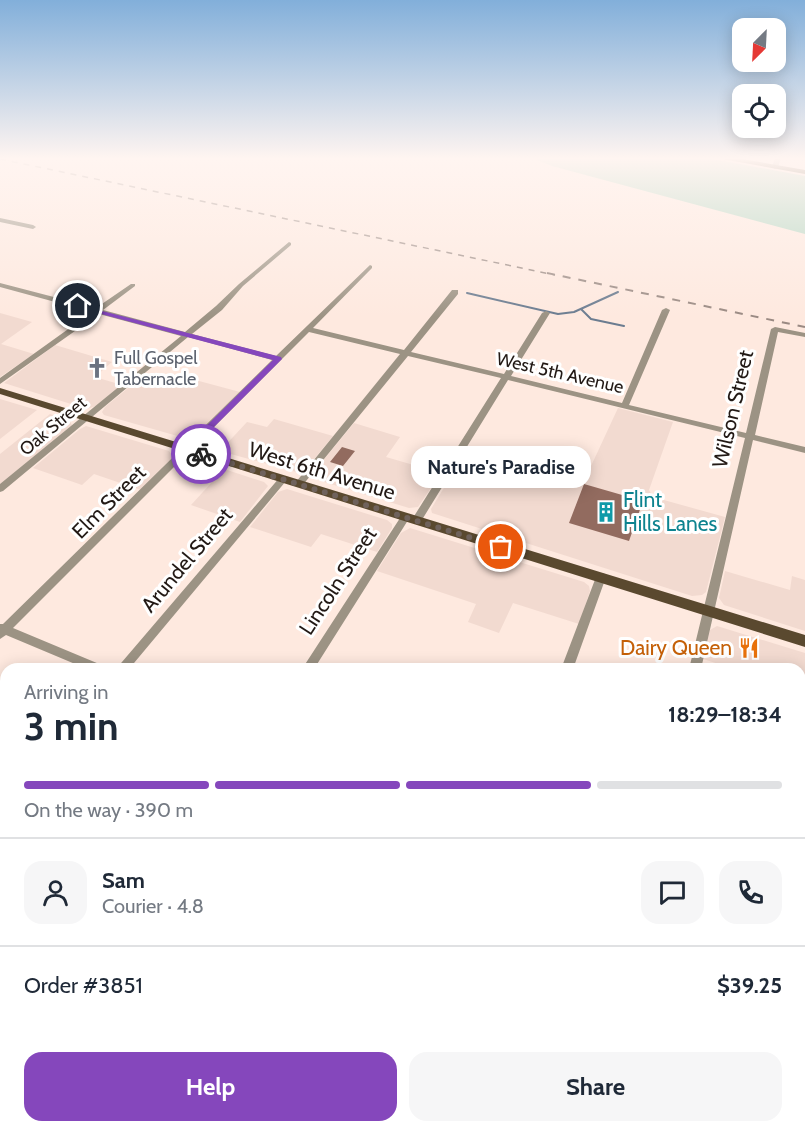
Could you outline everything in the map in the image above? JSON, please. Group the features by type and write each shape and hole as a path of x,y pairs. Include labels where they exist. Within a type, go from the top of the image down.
{"main road":[{"name":"West 6th Avenue","path":"0,392 805,641"}],"street":[{"path":"0,220 33,227"},
{"name":"Oak Street","path":"0,489 219,308 241,285 290,244"},
{"name":"Elm Street","path":"2,631 370,267"},
{"path":"0,285 278,359"},
{"path":"0,382 133,285"},
{"path":"299,484 455,292"},
{"path":"625,405 666,310"},
{"name":"Lincoln Street","path":"312,663 506,377 546,313"},
{"name":"West 5th Avenue","path":"308,329 805,450"},
{"name":"Wilson Street","path":"696,663 775,329 805,335"},
{"name":"Arundel Street","path":"127,663 283,479"},
{"path":"569,663 601,577"},
{"path":"2,631 85,663"}],"shaded area":[{"path":"0,313 32,322 1,344 34,354 0,377"},
{"path":"55,345 112,362 95,377 122,385 96,406 87,409 4,383"},
{"path":"173,374 240,392 193,438 188,439 104,415 102,412 139,379 161,385"},
{"path":"0,399 37,410 0,439"},
{"path":"618,408 673,422 649,490 653,497 725,517 706,592 702,595 692,596 432,513 431,509 456,468 510,483 522,462 585,479"},
{"path":"50,414 69,420 72,425 0,485 0,454"},
{"path":"274,419 333,436 300,473 220,451 247,422 267,427"},
{"path":"354,423 400,437 386,457 441,473 418,507 409,508 321,481 316,477 317,468"},
{"path":"86,426 169,451 173,457 141,490 94,474 82,485 33,468"},
{"path":"224,469 264,482 268,486 240,522 191,505"},
{"path":"287,489 387,520 392,524 392,528 377,552 321,534 311,547 250,527 278,492"},
{"path":"410,528 584,582 589,586 590,591 579,624 513,603 499,633 468,622 476,604 377,571 401,533"},
{"path":"725,571 790,590 792,576 805,580 805,631 724,605 719,598"},
{"path":"717,626 805,653 805,663 715,663 703,659 710,630"}],"green space":[{"path":"719,211 805,211 805,234"}],"building":[{"path":"342,447 355,451 343,466 330,462"},
{"name":"Flint Hills Lanes","path":"584,484 643,501 629,541 569,523"}],"waterway":[{"path":"467,293 558,314 574,312 618,292"},
{"path":"581,309 591,319 624,326"}],"railway":[{"path":"248,211 555,275"},
{"path":"547,273 805,327"}],"way so far":[{"path":"201,454 501,547"}],"place":[{"name":"Full Gospel Tabernacle","path":"97,368"},
{"name":"Flint Hills Lanes","path":"606,512"},
{"name":"Nature's Paradise","path":"501,547"},
{"name":"Dairy Queen","path":"749,648"}],"route":[{"path":"78,306 278,359 188,449 201,454"}]}
